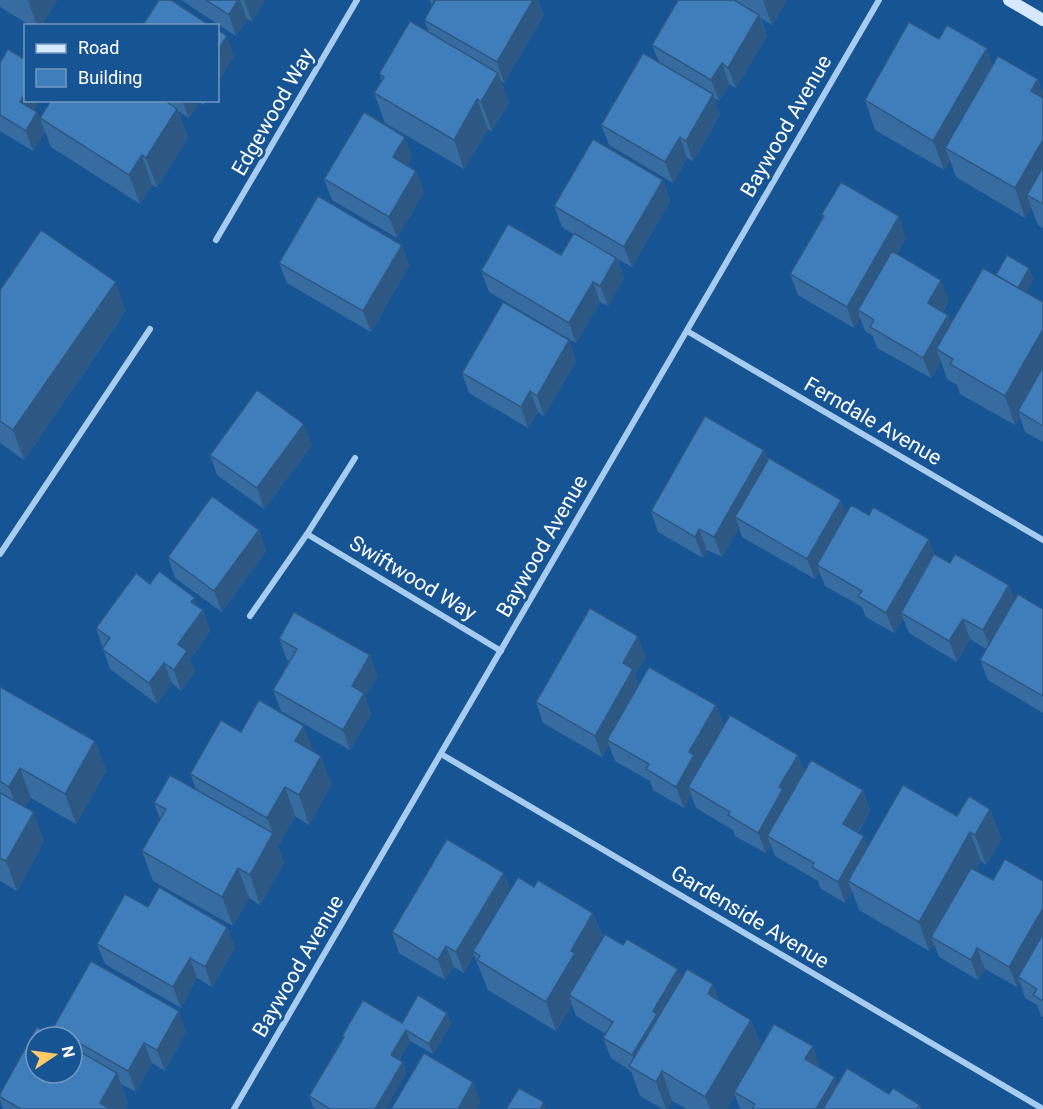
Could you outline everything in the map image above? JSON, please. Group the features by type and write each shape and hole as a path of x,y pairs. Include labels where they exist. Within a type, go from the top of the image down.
{"street":[{"name":"Edgewood Way","path":"216,240 357,0"},
{"name":"Baywood Avenue","path":"234,1109 879,0"},
{"path":"1009,0 1043,20"},
{"path":"0,554 150,329"},
{"name":"Ferndale Avenue","path":"687,331 1043,540"},
{"path":"250,616 308,534 355,458"},
{"name":"Swiftwood Way","path":"308,534 501,651"},
{"name":"Gardenside Avenue","path":"441,754 1043,1109"}],"building":[{"path":"159,0 171,0 208,24 143,24"},
{"path":"206,0 238,0 229,15"},
{"path":"433,0 533,0 497,62 424,20 435,1"},
{"path":"678,0 734,0 759,15 728,68 722,63 711,80 652,45"},
{"path":"410,21 498,73 481,102 477,99 454,140 374,93 384,77 379,74"},
{"path":"909,22 939,39 947,25 987,48 933,141 865,100"},
{"path":"219,31 227,36 219,48"},
{"path":"8,49 24,59 24,95 20,102 37,112 26,131 0,115 0,63"},
{"path":"643,53 713,94 686,141 680,137 665,162 601,125"},
{"path":"998,56 1038,79 1031,91 1043,98 1043,140 1015,188 945,148"},
{"path":"50,102 167,102 177,109 146,158 142,155 129,175 40,118"},
{"path":"364,112 405,137 393,157 416,171 389,217 324,179"},
{"path":"593,139 663,180 624,247 554,206"},
{"path":"1043,167 1043,204 1027,195"},
{"path":"841,182 899,216 847,307 790,274"},
{"path":"318,196 402,245 363,311 279,263"},
{"path":"508,224 561,255 574,233 616,258 600,286 593,282 569,323 481,271"},
{"path":"41,230 116,282 13,430 0,421 0,290"},
{"path":"892,251 941,280 928,303 948,315 923,358 870,327 874,320 858,310"},
{"path":"1007,255 1029,268 1018,288 996,275"},
{"path":"983,268 1043,302 1043,329 1005,396 950,364 953,359 936,349"},
{"path":"503,302 569,340 537,396 530,391 521,407 462,373"},
{"path":"1043,367 1043,426 1018,411"},
{"path":"257,390 304,424 257,488 210,455"},
{"path":"705,416 764,450 714,537 699,529 695,537 651,511"},
{"path":"769,458 841,500 807,559 735,517"},
{"path":"212,496 259,530 214,591 168,557"},
{"path":"851,505 869,515 873,507 929,539 886,613 858,596 862,591 817,565"},
{"path":"934,554 950,563 955,554 1009,585 983,630 963,619 949,641 901,613"},
{"path":"159,571 195,598 191,602 203,610 178,644 187,651 174,670 164,663 149,683 102,649 110,638 96,628 136,573 150,584"},
{"path":"1018,594 1043,609 1043,696 980,660"},
{"path":"590,608 638,636 623,663 633,669 595,736 536,702"},
{"path":"294,612 370,655 352,686 364,693 343,730 273,690 297,649 279,639"},
{"path":"649,667 716,705 689,752 694,755 676,787 646,769 649,764 607,740"},
{"path":"0,687 95,741 65,794 20,768 9,787 0,781"},
{"path":"259,700 304,726 295,741 321,756 299,795 285,787 267,818 190,774 221,720 241,732"},
{"path":"730,715 798,755 779,787 783,789 758,833 728,815 730,812 688,787"},
{"path":"811,760 863,790 843,824 864,836 838,882 812,867 814,863 767,836"},
{"path":"170,775 273,833 250,875 238,868 222,897 142,851 166,809 154,803"},
{"path":"903,785 957,816 969,796 990,809 975,835 970,832 919,922 848,881"},
{"path":"0,793 34,812 6,861 0,858"},
{"path":"447,839 504,873 456,952 446,946 438,960 392,932"},
{"path":"1005,859 1043,881 1043,908 1009,967 977,948 971,960 931,937 971,868 993,880"},
{"path":"518,877 534,887 538,880 593,913 571,951 575,953 546,1002 477,960 480,956 473,951"},
{"path":"159,887 227,927 205,967 190,958 173,987 97,944 125,894 148,907"},
{"path":"605,934 623,945 627,939 678,969 653,1011 657,1014 632,1055 603,1038 613,1022 569,995"},
{"path":"1043,934 1043,1001 1033,995 1037,989 1018,977"},
{"path":"91,961 179,1011 157,1050 144,1043 128,1071 84,1046 84,1025 55,1025"},
{"path":"687,969 713,984 708,994 751,1020 705,1097 662,1071 656,1082 629,1066"},
{"path":"418,995 447,1013 429,1044 406,1030 391,1055 403,1062 375,1109 330,1109 309,1096 363,1000 402,1023"},
{"path":"774,1024 813,1046 805,1059 835,1077 816,1109 752,1109 755,1104 734,1092"},
{"path":"24,1051 24,1085 84,1085 84,1054 117,1073 100,1103 110,1109 21,1109 0,1097"},
{"path":"424,1053 473,1082 458,1109 391,1109"},
{"path":"847,1068 889,1094 893,1088 920,1105 917,1109 823,1109"},
{"path":"519,1088 544,1102 541,1107 544,1109 506,1109"}]}
